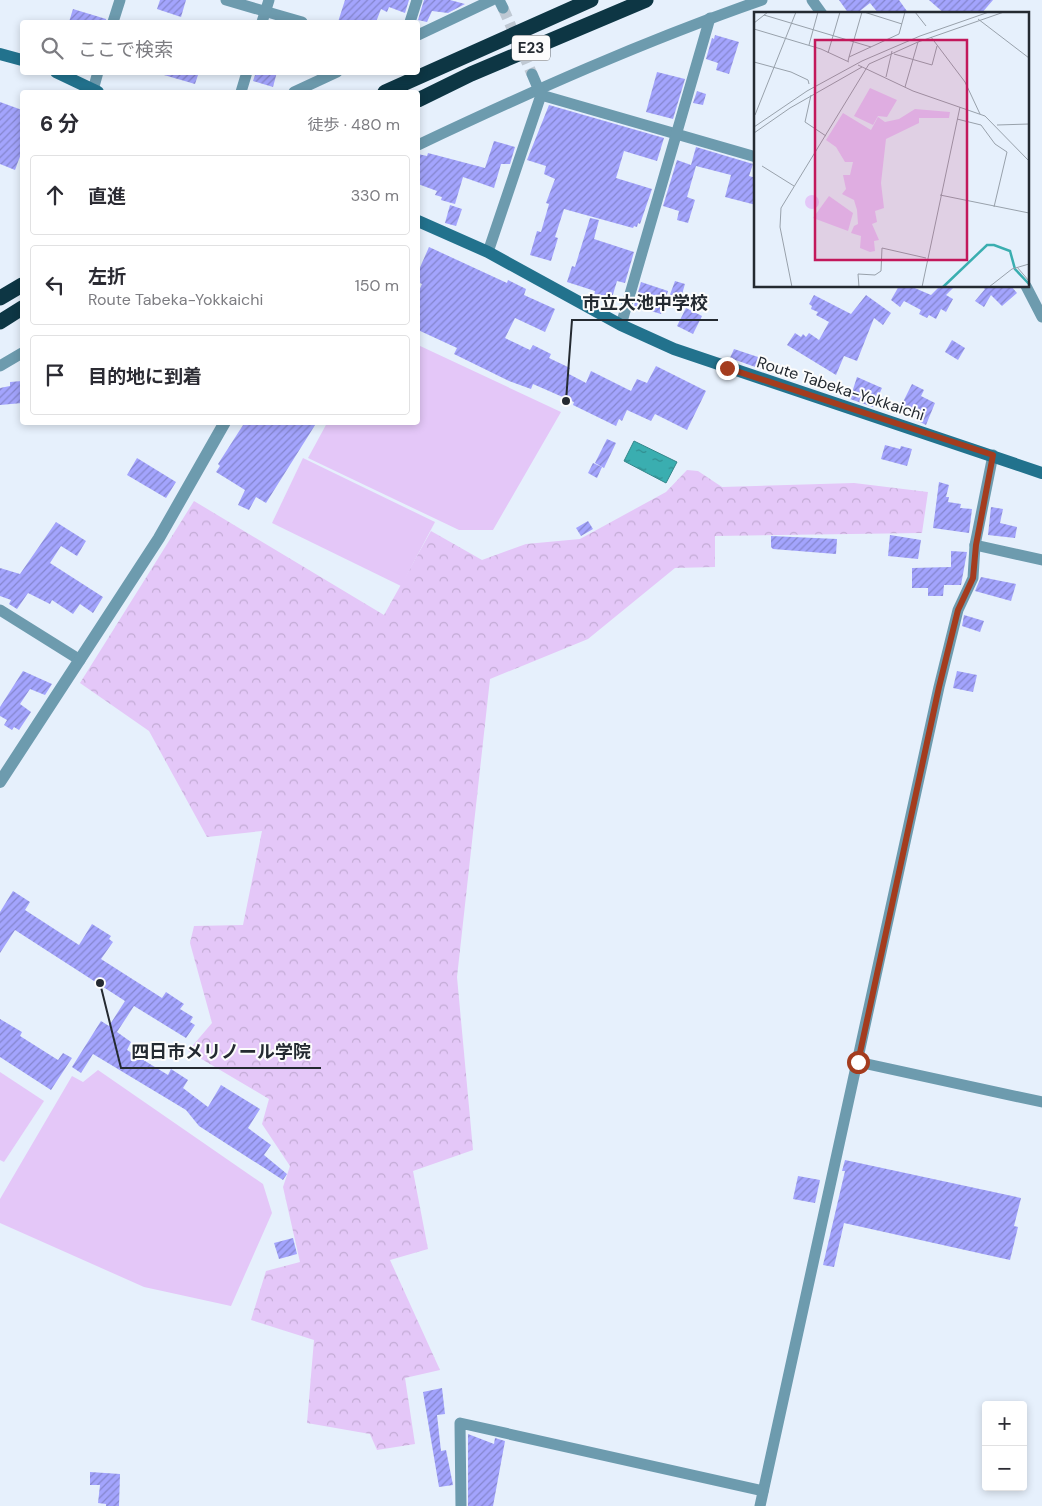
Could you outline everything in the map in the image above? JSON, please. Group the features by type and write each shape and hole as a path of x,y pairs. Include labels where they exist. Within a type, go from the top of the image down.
{"highway":[{"name":"E23","path":"389,90 591,0"},
{"name":"E23","path":"420,99 471,74 646,0"},
{"path":"0,298 20,285"},
{"path":"0,322 20,309"}],"main road":[{"path":"0,54 20,59"},
{"path":"62,75 94,90"},
{"name":"Route Tabeka-Yokkaichi","path":"420,222 488,252 620,325 674,349 1042,473"}],"street":[{"path":"115,20 120,0"},
{"path":"226,0 295,20"},
{"path":"411,20 417,0"},
{"path":"420,34 492,0"},
{"path":"420,144 710,18 762,0"},
{"path":"812,0 821,12"},
{"path":"620,325 710,18"},
{"path":"488,252 539,91 532,74"},
{"path":"96,90 98,75"},
{"path":"242,90 246,75"},
{"path":"298,90 331,75"},
{"path":"539,91 754,156"},
{"path":"1027,288 1042,317"},
{"path":"0,366 20,354"},
{"path":"0,782 159,538 223,425"},
{"path":"760,1506 939,687 958,610 973,578 976,545 993,455"},
{"path":"976,545 1042,560"},
{"path":"0,610 80,660"},
{"path":"858,1062 1042,1102"},
{"path":"461,1506 460,1423 763,1491"}],"green space":[{"path":"420,346 561,412 493,530 459,530 308,458 326,425 420,425"},
{"path":"303,458 435,522 401,586 272,523"},
{"path":"687,470 698,471 722,487 854,483 928,492 922,533 715,536 715,567 675,568 588,639 490,679 457,977 473,1150 413,1171 428,1249 390,1260 440,1370 405,1378 415,1444 377,1450 370,1434 307,1423 314,1340 251,1320 266,1271 300,1262 283,1187 290,1166 262,1124 269,1099 188,1051 212,1023 190,943 194,926 243,925 262,831 207,837 149,731 80,683 194,501 384,615 431,531 482,560 526,544 580,539 666,492"},
{"path":"98,1070 263,1184 272,1213 231,1306 144,1287 0,1223 0,1199 72,1076 83,1082"},
{"path":"0,1072 44,1101 4,1162 0,1160"}],"water":[{"path":"634,441 677,462 666,483 624,461"}],"building":[{"path":"160,0 186,0 181,17 157,9"},
{"path":"345,0 409,0 405,13 389,7 387,12 381,9 377,20 339,20"},
{"path":"424,0 450,0 465,4 448,13 432,11 427,22 418,20"},
{"path":"839,0 899,0 908,12 877,12 870,3 859,12 848,12"},
{"path":"929,0 993,0 983,12 943,12"},
{"path":"73,9 106,19 106,20 70,20"},
{"path":"715,35 739,42 729,74 716,70 718,63 706,59 712,38 714,39"},
{"path":"657,72 685,79 673,119 646,112"},
{"path":"164,75 198,75 195,84"},
{"path":"255,75 276,75 273,87 253,81"},
{"path":"697,91 706,94 703,105 693,103"},
{"path":"0,102 20,109 20,156 15,170 0,164"},
{"path":"549,105 664,138 657,161 624,151 616,178 652,189 640,224 638,223 637,227 634,226 633,228 564,209 555,237 558,238 551,261 530,255 537,231 541,232 549,204 546,203 555,179 544,174 546,166 527,160"},
{"path":"494,141 515,147 510,164 501,164 494,188 463,177 455,204 441,200 442,197 435,195 437,191 420,185 420,154 427,156 428,153 485,168"},
{"path":"696,147 753,164 749,176 754,177 754,204 725,197 731,175 696,166 687,197 695,200 688,223 677,220 679,211 663,206 677,160 691,165"},
{"path":"450,205 462,209 456,226 445,223"},
{"path":"590,218 599,220 594,239 634,252 625,283 617,281 611,301 594,296 595,291 567,282 572,266 575,267"},
{"path":"429,247 507,283 508,280 526,289 524,295 555,309 545,332 515,318 505,338 530,350 533,345 551,354 549,358 570,368 567,373 586,383 591,371 631,391 637,379 647,383 656,366 706,391 687,430 655,414 651,421 627,410 622,421 619,419 616,426 573,405 574,402 533,384 531,389 509,381 454,354 457,348 420,331 420,288 422,284 420,283 420,267"},
{"path":"675,281 685,284 679,304 668,300"},
{"path":"641,282 668,291 661,314 634,306"},
{"path":"898,288 915,288 931,295 938,288 953,288 946,295 953,299 946,312 941,309 936,319 929,315 927,318 919,314 921,310 904,301 900,307 891,300"},
{"path":"1013,288 1017,293 1002,306 991,295 984,307 975,301 985,289"},
{"path":"814,295 851,314 866,295 891,313 883,325 874,318 857,361 844,356 836,375 787,345 795,333 801,337 803,334 806,337 809,333 819,340 829,322 816,315 818,312 811,309 812,306 809,304"},
{"path":"686,308 702,316 693,334 677,326"},
{"path":"952,340 965,348 958,360 945,352"},
{"path":"734,349 764,359 761,369 730,358"},
{"path":"857,377 882,388 873,407 850,399"},
{"path":"20,381 20,403 0,405 0,388 10,386 10,382"},
{"path":"912,384 924,390 921,396 935,403 926,425 916,420 918,416 901,406"},
{"path":"243,425 315,425 266,503 256,497 249,510 238,505 245,490 216,472 220,466 218,464"},
{"path":"607,439 616,443 604,468 595,463"},
{"path":"885,445 900,449 901,446 912,449 907,466 881,459"},
{"path":"137,458 176,482 166,498 127,475"},
{"path":"593,463 602,467 597,478 588,473"},
{"path":"939,482 949,485 946,497 949,497 948,502 961,504 960,508 972,509 969,533 933,528"},
{"path":"991,507 1003,509 1000,523 1017,527 1015,538 988,535"},
{"path":"588,521 593,529 581,536 576,528"},
{"path":"56,522 86,541 77,556 61,546 50,563 103,597 93,613 80,604 73,614 52,600 50,604 28,593 17,609 9,604 11,600 0,596 0,568 20,574"},
{"path":"890,535 921,540 918,559 888,556"},
{"path":"771,536 837,539 836,554 773,549 771,547"},
{"path":"951,551 967,552 961,585 944,585 943,596 928,596 928,588 912,588 912,568 951,567"},
{"path":"981,577 1016,584 1011,601 975,591"},
{"path":"964,615 984,621 980,632 962,626"},
{"path":"23,671 52,684 45,695 30,689 20,704 31,712 19,730 14,727 12,730 4,725 7,720 0,716 0,707"},
{"path":"957,671 977,675 973,692 953,688"},
{"path":"13,891 30,902 25,910 79,945 92,924 111,936 109,939 113,942 101,959 162,998 166,992 184,1004 180,1009 193,1017 190,1022 195,1025 186,1038 134,1006 117,1032 131,1042 127,1050 168,1075 171,1069 188,1080 183,1088 208,1107 221,1085 260,1109 248,1128 271,1145 264,1155 287,1174 283,1180 199,1126 186,1110 93,1054 81,1073 72,1067 101,1021 109,1026 125,1001 15,930 0,953 0,912"},
{"path":"0,1019 22,1032 20,1036 58,1060 63,1053 72,1058 51,1090 0,1057"},
{"path":"845,1160 1021,1198 1014,1226 1018,1227 1010,1260 844,1223 834,1267 823,1265 845,1171 842,1171"},
{"path":"798,1176 820,1180 815,1203 793,1199"},
{"path":"293,1238 297,1254 279,1259 274,1243"},
{"path":"442,1388 445,1414 437,1415 441,1451 446,1450 453,1485 439,1487 423,1392"},
{"path":"468,1434 494,1444 495,1438 505,1441 493,1506 468,1506"},
{"path":"90,1472 120,1474 119,1506 106,1506 106,1504 98,1503 100,1485 90,1485"}],"tunnel":[{"path":"503,8 532,74"}],"place":[{"name":"市立大池中学校","path":"566,401"},
{"name":"四日市メリノール学院","path":"100,983"}],"route":[{"path":"727,368 993,455 976,545 973,578 958,610 939,687 858,1062"}]}
